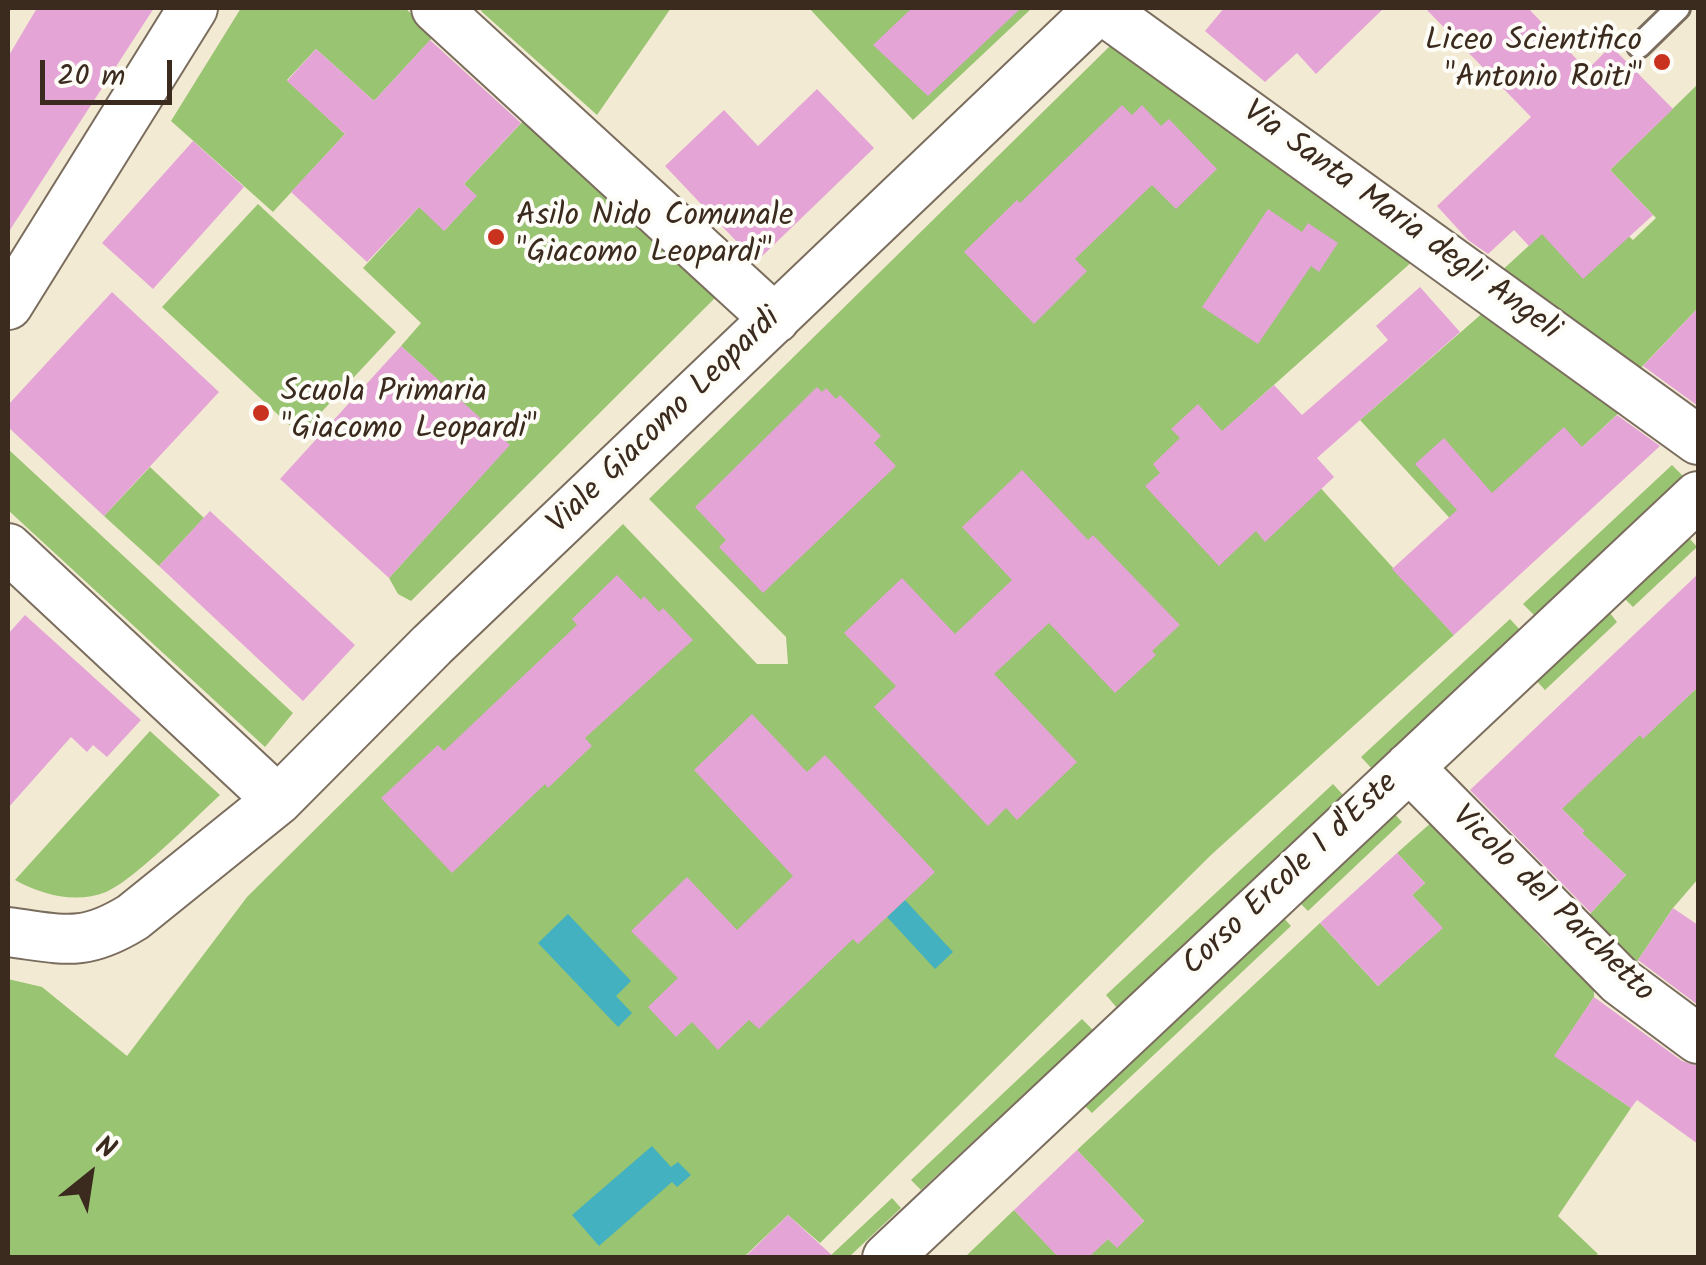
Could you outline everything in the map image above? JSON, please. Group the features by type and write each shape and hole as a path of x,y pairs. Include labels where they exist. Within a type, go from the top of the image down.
{"street":[{"path":"8,305 193,8"},
{"path":"436,8 775,319"},
{"name":"Viale Giacomo Leopardi","path":"8,932 76,939 107,933 133,917 278,800 432,644 1100,8"},
{"name":"Via Santa Maria degli Angeli","path":"1100,8 1698,440"},
{"name":"Corso Ercole I d'Este","path":"887,1258 1698,496"},
{"path":"8,548 278,800"},
{"name":"Vicolo del Parchetto","path":"1409,767 1609,970 1698,1039"}],"lane":[{"path":"1639,46 1678,8"}],"green space":[{"path":"241,8 405,8 435,35 374,101 316,49 287,80 345,134 273,212 171,121"},
{"path":"671,8 597,115 481,11"},
{"path":"809,8 1032,8 913,120"},
{"path":"1112,44 1414,260 1248,408 1454,635 1211,855 820,1243 788,1215 744,1257 8,1258 8,979 42,987 127,1056 247,897 623,524 757,664 788,664 786,637 649,499"},
{"path":"1698,84 1698,308 1636,373 1497,275 1584,195 1633,240 1656,218 1610,170"},
{"path":"525,119 716,297 411,601 398,594 389,578 509,445 401,346 421,323 363,268 419,207 445,230 476,196 464,184"},
{"path":"258,204 396,332 300,435 162,307"},
{"path":"1485,311 1623,409 1563,465 1456,525 1360,420"},
{"path":"8,449 293,713 265,747 8,510"},
{"path":"1672,465 1686,479 1537,618 1523,604"},
{"path":"150,467 204,518 159,566 104,516"},
{"path":"1685,533 1697,547 1633,607 1620,594"},
{"path":"1606,608 1617,622 1545,690 1533,677"},
{"path":"1510,619 1522,632 1373,770 1361,757"},
{"path":"1698,687 1698,879 1636,963 1589,915 1626,875 1562,809 1618,712 1643,738"},
{"path":"150,731 220,795 147,863 106,892 95,896 59,896 15,880"},
{"path":"1333,784 1345,797 1117,1008 1106,995"},
{"path":"1391,810 1402,822 1308,911 1296,899"},
{"path":"1433,821 1547,945 1594,987 1594,997 1555,1056 1631,1108 1558,1216 1598,1254 1088,1257 1108,1239 1117,1247 1144,1221 1077,1150 1320,923 1378,986 1442,928 1412,895 1425,883 1397,853"},
{"path":"1280,914 1291,926 1092,1113 1080,1101"},
{"path":"1082,1019 1093,1030 921,1190 911,1180"},
{"path":"892,1198 901,1208 849,1257 828,1258"},
{"path":"1014,1210 1059,1257 965,1257"}],"water":[{"path":"905,900 953,952 935,969 887,917"},
{"path":"568,914 631,981 616,996 632,1013 618,1027 538,943"},
{"path":"652,1146 671,1167 678,1162 691,1175 677,1187 672,1182 599,1246 572,1215"}],"building":[{"path":"37,8 154,8 8,233 8,57"},
{"path":"912,8 1021,8 928,96 873,45"},
{"path":"1224,8 1384,8 1316,74 1297,53 1265,82 1205,31"},
{"path":"1425,8 1528,8 1587,70 1611,46 1673,109 1610,170 1653,215 1583,279 1542,234 1529,246 1514,230 1488,254 1468,240 1437,206 1531,117"},
{"name":"Asilo Nido Comunale \"Giacomo Leopardi\"","path":"430,40 521,123 464,184 477,196 444,231 419,207 367,262 291,192 345,134 287,81 316,49 374,101"},
{"path":"817,89 874,148 756,262 665,166 724,110 758,146"},
{"path":"1122,105 1132,115 1142,105 1161,126 1169,119 1217,169 1176,209 1152,185 1075,259 1087,271 1034,324 964,252"},
{"path":"193,141 244,187 153,289 102,243"},
{"path":"1268,209 1302,232 1308,223 1338,243 1319,272 1311,266 1258,344 1202,307"},
{"path":"1420,287 1460,332 1317,458 1334,477 1265,542 1256,531 1219,566 1145,486 1160,473 1153,464 1180,438 1171,429 1198,404 1222,431 1274,385 1302,415 1388,340 1376,326"},
{"path":"112,292 219,392 104,516 8,427 8,405"},
{"path":"1698,308 1698,406 1643,366"},
{"path":"401,346 510,445 389,578 280,479"},
{"path":"817,387 822,392 826,388 836,399 840,395 881,436 874,443 896,466 763,593 719,547 726,540 695,507"},
{"path":"1617,415 1660,446 1454,635 1392,569 1457,510 1415,464 1444,438 1492,493 1564,427 1582,447"},
{"path":"1022,470 1088,540 1093,535 1180,625 1152,651 1156,655 1115,693 1049,623 994,674 1077,762 1017,820 1006,808 988,826 874,707 896,686 844,633 902,578 955,634 1012,580 962,527"},
{"path":"210,511 355,645 303,701 159,566"},
{"path":"1698,574 1698,687 1562,809 1626,875 1591,913 1470,790"},
{"path":"617,575 641,600 644,596 659,612 663,608 693,640 585,738 592,746 548,788 545,784 452,873 381,798 438,745 444,751 577,625 572,619"},
{"path":"25,615 141,720 107,757 93,745 87,752 71,737 8,808 8,634"},
{"path":"752,714 807,772 825,755 935,872 858,944 853,939 759,1029 749,1020 718,1050 692,1022 676,1037 648,1007 678,978 631,931 687,877 737,930 793,876 694,770"},
{"path":"1397,853 1425,883 1412,895 1443,928 1378,986 1320,923"},
{"path":"1673,908 1698,925 1698,1005 1638,960"},
{"path":"1594,997 1682,1061 1698,1066 1698,1144 1637,1100 1631,1108 1554,1056"},
{"path":"1077,1150 1144,1221 1117,1248 1108,1239 1088,1258 1059,1258 1014,1210"},
{"path":"788,1215 835,1258 744,1258"}],"place":[{"name":"Liceo Scientifico \"Antonio Roiti\"","path":"1662,62"},
{"name":"Asilo Nido Comunale \"Giacomo Leopardi\"","path":"496,237"},
{"name":"Scuola Primaria \"Giacomo Leopardi\"","path":"261,413"}]}
